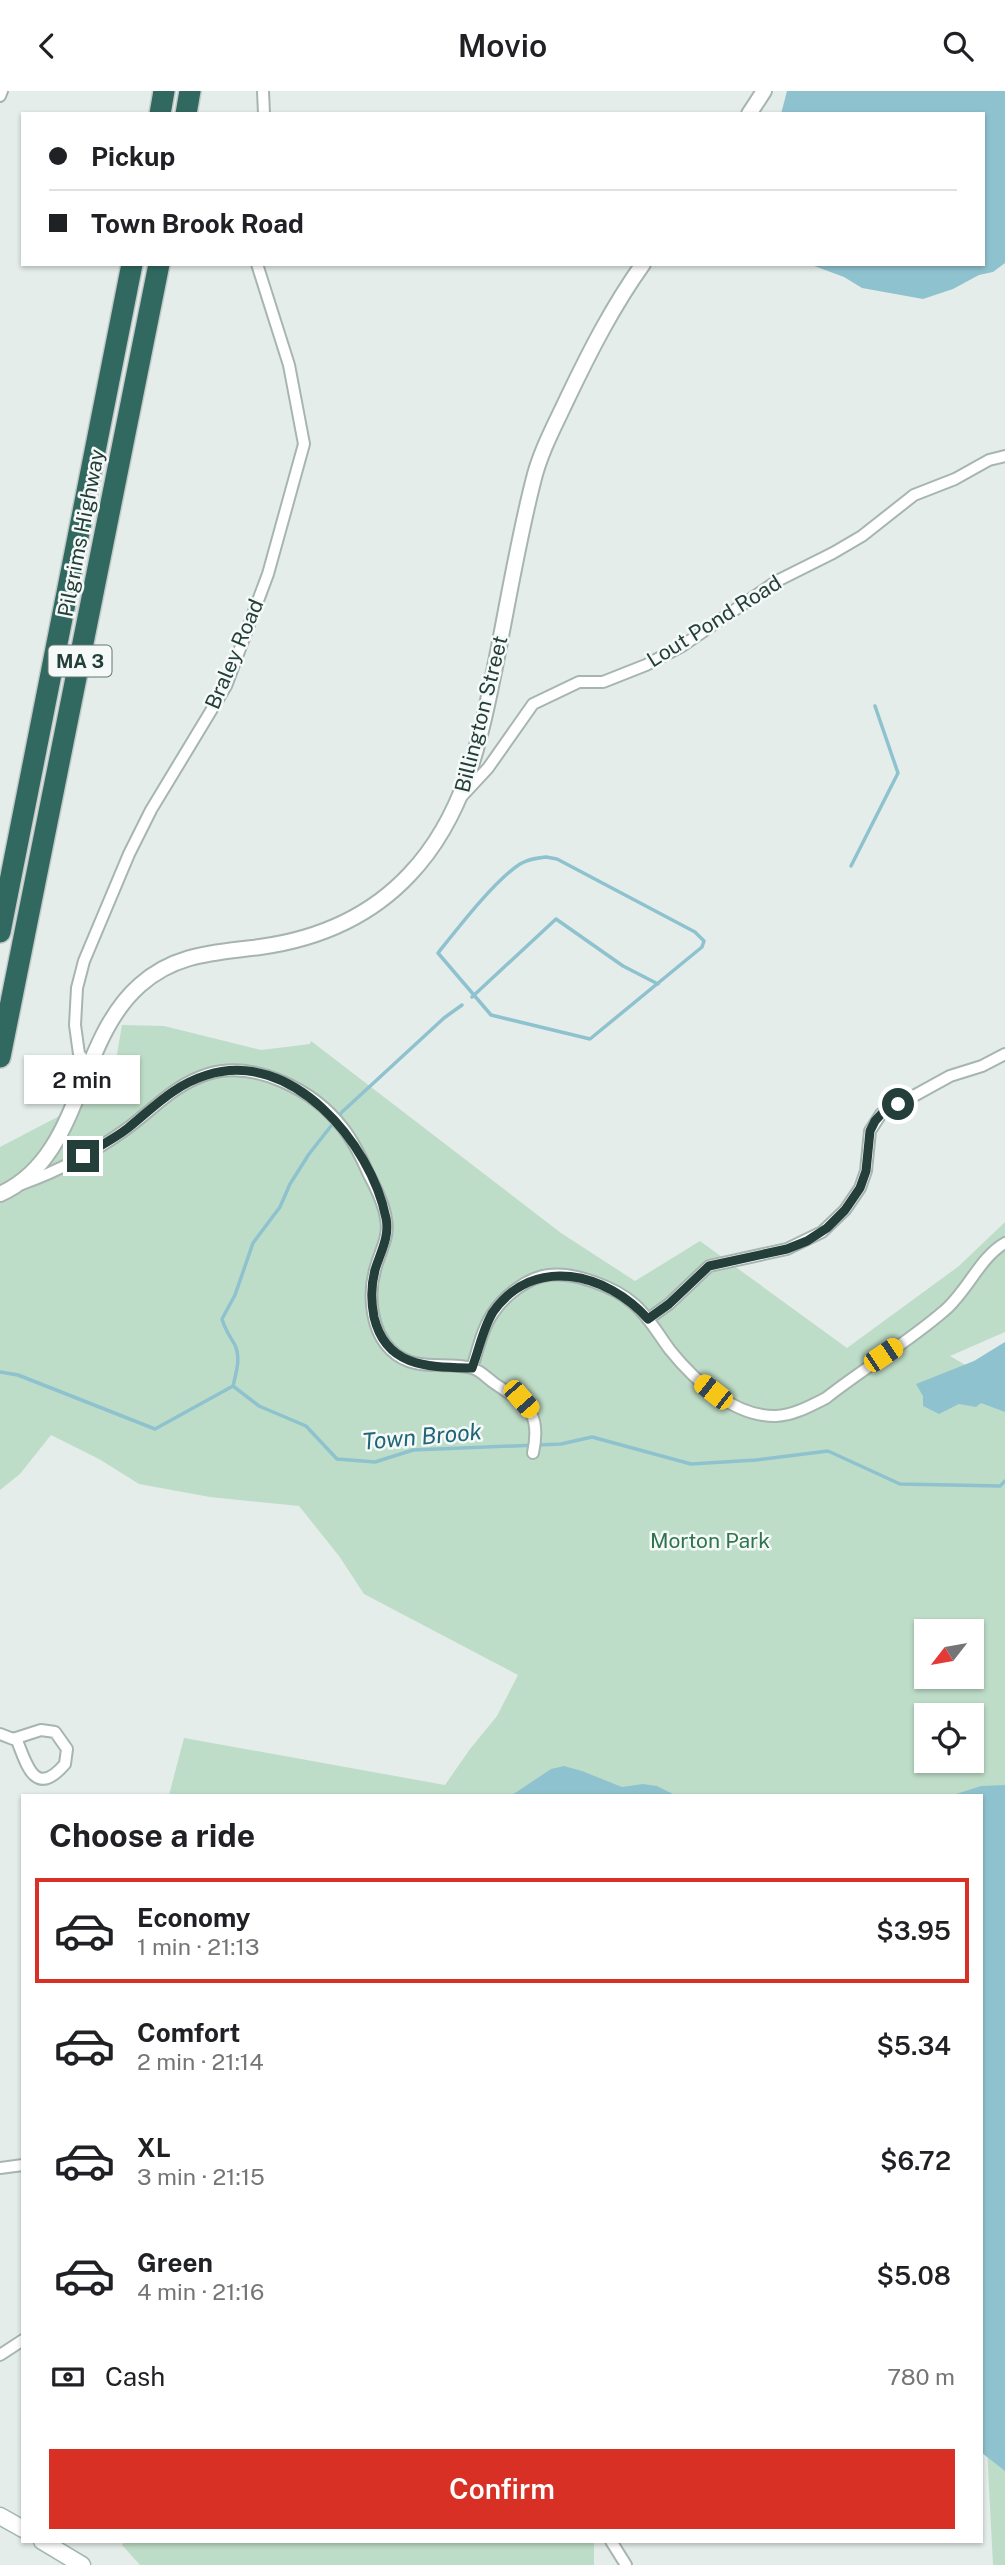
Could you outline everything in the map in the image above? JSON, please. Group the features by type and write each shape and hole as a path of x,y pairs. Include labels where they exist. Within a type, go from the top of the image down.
{"highway":[{"path":"160,112 164,91"},
{"path":"186,112 190,91"},
{"name":"Pilgrims Highway","path":"0,932 132,266"},
{"name":"Pilgrims Highway","path":"0,1057 159,266"}],"main road":[{"path":"0,2516 21,2528"},
{"path":"45,2543 82,2565"}],"street":[{"path":"0,96 2,91"},
{"path":"263,91 264,112"},
{"path":"751,112 764,91"},
{"name":"Braley Road","path":"88,1064 79,1054 75,1025 77,988 84,961 129,854 151,810 226,686 268,574 304,444 289,365 258,266"},
{"name":"Billington Street","path":"0,1193 16,1187 38,1167 59,1137 88,1064 106,1030 129,997 160,971 202,954 267,946 314,934 354,919 398,886 421,862 442,833 460,798 484,719 525,514 541,456 612,310 642,266"},
{"name":"Lout Pond Road","path":"460,798 488,768 533,704 579,682 603,682 646,665 681,646 777,581 833,554 914,495 955,479 989,460 1005,456"},
{"path":"648,1319 669,1304 709,1266 787,1249 822,1232 845,1210 860,1188 866,1171 870,1131 881,1114 950,1076 982,1066 1005,1054"},
{"path":"16,1187 58,1169 114,1138 172,1090 191,1081 222,1070 244,1070 269,1076 309,1098 332,1116 342,1127 365,1167 386,1218 387,1231 372,1282 372,1307 379,1333 391,1350 411,1362 439,1367 472,1368 521,1399 534,1417 536,1438 533,1453"},
{"path":"472,1368 488,1321 498,1306 526,1284 543,1276 558,1275 605,1286 625,1296 648,1319 677,1359 713,1392 730,1403 765,1415 785,1415 805,1409 826,1398 945,1310 978,1273 985,1259 1005,1244"},
{"path":"0,1734 16,1738 41,1730 55,1732 67,1749 65,1764 52,1776 43,1778 34,1775 24,1763 16,1738"},
{"path":"0,2168 21,2165"},
{"path":"0,2355 21,2341"},
{"path":"612,2543 626,2565"}],"green space":[{"name":"Morton Park","path":"122,1025 164,1026 261,1050 310,1044 311,1041 561,1233 635,1281 700,1241 847,1348 959,1266 1005,1222 1005,1332 950,1356 1005,1386 1005,2565 993,2565 986,2429 983,2428 983,1794 169,1794 184,1738 445,1785 497,1716 518,1675 364,1594 339,1556 299,1506 210,1497 139,1484 99,1459 51,1435 20,1474 0,1490 0,1147 111,1089"},
{"path":"594,2543 594,2565 140,2565 122,2545"}],"water":[{"path":"787,91 1005,91 1005,263 993,272 979,275 953,289 923,299 862,288 844,277 814,266 985,266 985,112 782,112"},
{"path":"1005,1342 1005,1412 981,1403 976,1407 959,1404 939,1414 923,1406 923,1396 916,1384 974,1361"},
{"path":"564,1766 622,1787 643,1784 657,1786 673,1794 514,1794 551,1769"},
{"path":"1005,1785 1005,2471 983,2454 983,1794 956,1794 981,1786"}],"waterway":[{"path":"851,866 898,773 875,706"},
{"path":"546,857 557,859 695,932 704,941 702,947 590,1039 491,1015 438,953 477,905 510,872 526,861 546,857"},
{"path":"472,997 556,919 623,966 658,984"},
{"path":"233,1386 238,1355 222,1319 235,1295 253,1243 280,1207 290,1184 309,1154 342,1112 444,1018 462,1005"},
{"name":"Town Brook","path":"0,1372 18,1375 155,1429 233,1386 259,1406 306,1426 337,1459 375,1462 413,1450 561,1444 592,1437 691,1464 756,1460 828,1451 900,1484 1000,1486 1005,1481"}],"route":[{"path":"83,1156 128,1128 172,1090 206,1075 222,1070 244,1070 283,1082 321,1106 342,1127 374,1185 386,1218 387,1231 372,1282 372,1307 379,1333 391,1350 411,1362 439,1367 472,1368 494,1311 503,1300 540,1277 558,1275 605,1286 625,1296 648,1319 669,1304 709,1266 787,1249 817,1236 853,1200 865,1176 873,1125 881,1114 898,1104"}]}
